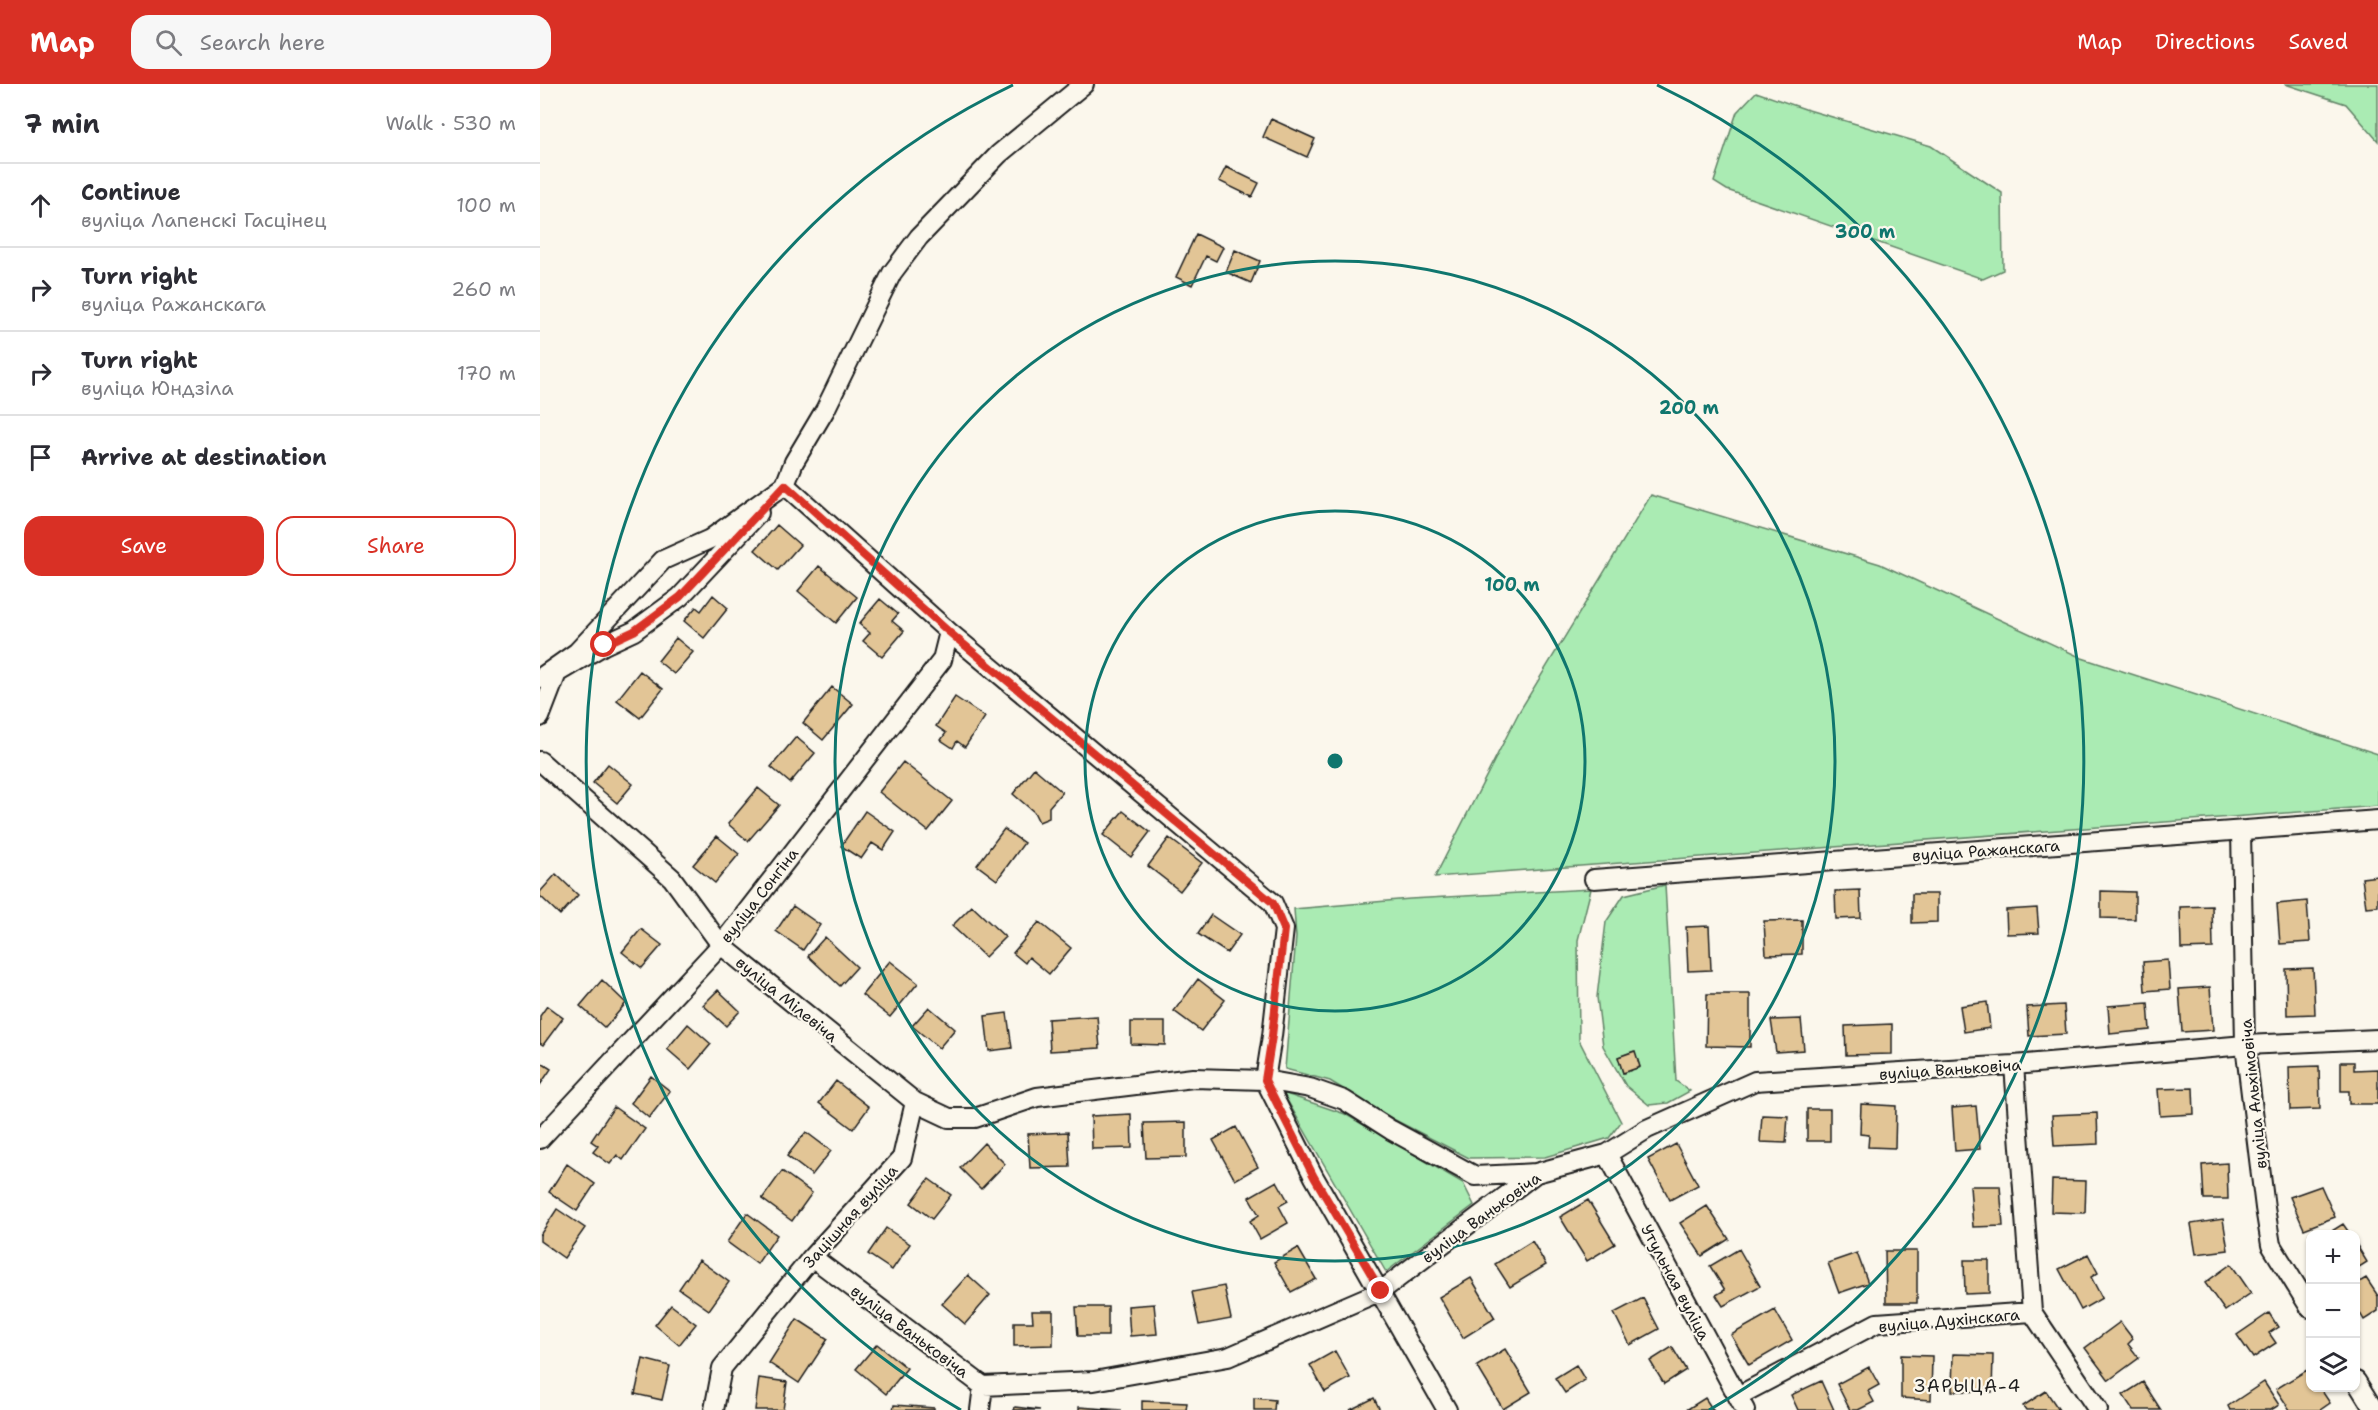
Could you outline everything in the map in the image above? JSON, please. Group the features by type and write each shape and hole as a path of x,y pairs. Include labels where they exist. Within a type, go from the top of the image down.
{"street":[{"path":"540,717 557,673 604,645 634,631 680,597 785,485 794,462 825,410 892,273 920,237 999,154 1084,84"},
{"path":"785,485 949,632 1273,903 1284,929 1265,1080 1314,1177 1447,1410"},
{"path":"540,678 578,652 663,560 710,539 785,485"},
{"name":"вуліца Сонгіна","path":"540,1139 721,945 942,660 949,632"},
{"name":"вуліца Мілевіча","path":"540,761 672,878 721,945 915,1102"},
{"name":"вуліца Ражанскага","path":"1594,879 2378,820"},
{"name":"вуліца Альхімовіча","path":"2241,831 2245,1045 2271,1245 2306,1302"},
{"name":"вуліца Ваньковіча","path":"812,1257 983,1386 1094,1381 1228,1357 1381,1291 1536,1173 1607,1154 1647,1129 1755,1081 2014,1065 2245,1045 2378,1039"},
{"name":"вуліца Духінскага","path":"2014,1065 2032,1312 2098,1410"},
{"path":"915,1102 949,1118 975,1118 1036,1097 1193,1078 1265,1080 1310,1088 1344,1100 1391,1130 1474,1176 1536,1173"},
{"name":"Зацішная вуліца","path":"714,1410 722,1368 812,1257 902,1158 915,1102"},
{"name":"Утульная вуліца","path":"1607,1154 1742,1403"},
{"name":"вуліца Духінскага","path":"1742,1403 1877,1323 2032,1312"},
{"path":"980,1410 983,1386"},
{"path":"2360,1391 2369,1408"}],"green space":[{"path":"2285,84 2378,84 2378,141 2346,104"},
{"path":"1756,92 1931,146 2002,193 2003,270 1983,279 1727,190 1714,182 1737,112"},
{"path":"1651,495 1880,564 2082,658 2378,754 2378,806 1435,877 1519,712"},
{"path":"1665,885 1676,1081 1690,1091 1668,1103 1649,1105 1626,1086 1603,1046 1597,997 1606,922 1624,895","holes":["1634,1051 1640,1067 1623,1073 1618,1057"]},
{"path":"1591,889 1578,940 1579,1040 1621,1122 1609,1138 1545,1157 1469,1158 1393,1119 1330,1081 1285,1069 1296,937 1294,909 1410,899"},
{"path":"1283,1093 1345,1114 1463,1183 1474,1205 1386,1272"}],"building":[{"path":"1271,119 1315,139 1307,157 1263,137"},
{"path":"1226,167 1259,183 1252,197 1219,181"},
{"path":"1196,234 1223,247 1216,261 1206,256 1192,285 1176,277"},
{"path":"1235,250 1260,261 1251,283 1226,272"},
{"path":"777,525 800,545 778,570 755,550"},
{"path":"819,566 857,597 836,623 798,591"},
{"path":"713,595 728,608 704,638 684,621 696,607 701,611"},
{"path":"880,599 898,614 892,621 904,631 882,657 863,641 870,633 859,624"},
{"path":"676,638 693,652 674,674 658,661"},
{"path":"640,671 663,689 640,718 617,700"},
{"path":"832,687 853,704 823,740 803,723"},
{"path":"955,697 985,717 965,747 957,741 953,748 941,740 946,733 936,726"},
{"path":"796,737 815,753 790,783 771,767"},
{"path":"903,762 952,801 928,831 879,792"},
{"path":"608,764 633,784 617,803 593,783"},
{"path":"1034,768 1062,792 1049,807 1049,818 1039,822 1034,812 1013,794"},
{"path":"758,788 779,805 748,841 728,824"},
{"path":"865,811 895,832 883,850 872,843 861,859 841,846"},
{"path":"1123,811 1150,832 1131,857 1103,835"},
{"path":"1004,829 1024,843 997,880 977,865"},
{"path":"717,836 739,854 715,883 693,865"},
{"path":"1169,838 1202,863 1180,891 1148,866"},
{"path":"556,874 578,895 560,915 540,896 540,892"},
{"path":"2378,876 2378,906 2366,907 2362,878"},
{"path":"1860,890 1861,918 1836,919 1835,891"},
{"path":"2101,891 2135,892 2135,919 2101,918"},
{"path":"1912,894 1937,894 1937,922 1912,923"},
{"path":"2307,901 2310,942 2280,944 2277,904"},
{"path":"793,906 820,925 803,950 776,931"},
{"path":"972,906 1005,937 985,957 952,926"},
{"path":"2212,906 2213,948 2181,949 2180,907"},
{"path":"2037,908 2039,933 2007,934 2006,910"},
{"path":"1211,915 1240,935 1227,953 1198,934"},
{"path":"1802,920 1802,954 1766,955 1764,921"},
{"path":"1039,922 1071,948 1049,974 1029,957 1025,963 1013,953"},
{"path":"1709,926 1711,970 1688,971 1686,927"},
{"path":"641,929 662,945 642,968 622,952"},
{"path":"825,937 857,967 840,986 808,956"},
{"path":"2168,960 2170,989 2145,991 2143,962"},
{"path":"890,961 918,983 890,1017 862,995"},
{"path":"2313,968 2315,1014 2287,1015 2286,969"},
{"path":"1198,979 1225,1000 1201,1031 1174,1011"},
{"path":"602,980 626,1003 605,1028 580,1006"},
{"path":"2210,987 2213,1030 2182,1032 2179,989"},
{"path":"718,990 740,1011 726,1026 703,1005"},
{"path":"1707,994 1750,994 1750,1047 1706,1046"},
{"path":"1987,1002 1990,1028 1964,1032 1960,1006"},
{"path":"2148,1003 2150,1030 2110,1034 2108,1006"},
{"path":"2064,1005 2066,1034 2029,1036 2027,1007"},
{"path":"547,1006 563,1018 543,1045 540,1043 540,1016"},
{"path":"929,1007 955,1029 939,1048 912,1026"},
{"path":"1007,1013 1012,1048 989,1051 985,1016"},
{"path":"1097,1016 1100,1048 1050,1051 1048,1019"},
{"path":"1801,1019 1804,1050 1776,1052 1771,1020"},
{"path":"1131,1022 1165,1022 1165,1045 1131,1044"},
{"path":"688,1024 711,1044 690,1069 667,1049"},
{"path":"1892,1024 1892,1054 1846,1055 1845,1026"},
{"path":"1635,1051 1640,1067 1623,1073 1618,1057"},
{"path":"540,1062 551,1069 540,1085"},
{"path":"2341,1062 2354,1062 2354,1070 2378,1069 2378,1104 2349,1104 2349,1091 2341,1091"},
{"path":"2319,1066 2320,1109 2290,1110 2289,1067"},
{"path":"651,1076 670,1091 649,1118 631,1103"},
{"path":"836,1081 869,1107 853,1129 819,1103"},
{"path":"2193,1088 2194,1114 2160,1116 2158,1089"},
{"path":"1861,1104 1896,1106 1895,1148 1868,1147 1869,1135 1860,1134"},
{"path":"1976,1106 1980,1149 1955,1151 1952,1108"},
{"path":"614,1107 645,1129 623,1160 617,1155 610,1164 593,1152 598,1146 591,1141"},
{"path":"1807,1109 1830,1109 1830,1141 1807,1141"},
{"path":"2097,1113 2098,1144 2054,1146 2052,1115"},
{"path":"1131,1114 1132,1148 1092,1149 1091,1116"},
{"path":"1762,1115 1788,1116 1786,1143 1760,1142"},
{"path":"1186,1122 1186,1157 1146,1158 1144,1123"},
{"path":"1236,1127 1258,1167 1235,1180 1213,1140"},
{"path":"806,1132 831,1151 812,1175 787,1156"},
{"path":"1068,1132 1070,1167 1030,1168 1028,1134"},
{"path":"984,1143 1005,1164 981,1189 960,1168"},
{"path":"1676,1144 1698,1185 1670,1200 1648,1159"},
{"path":"2227,1163 2228,1199 2204,1199 2202,1165"},
{"path":"567,1164 595,1184 577,1211 549,1192"},
{"path":"782,1171 812,1193 792,1221 762,1199"},
{"path":"929,1179 951,1195 932,1219 911,1203"},
{"path":"2052,1180 2086,1181 2085,1213 2051,1212"},
{"path":"1277,1181 1288,1201 1279,1206 1288,1223 1260,1239 1250,1221 1259,1215 1249,1197"},
{"path":"1970,1186 2000,1186 2003,1226 1973,1227"},
{"path":"2321,1186 2335,1217 2304,1229 2290,1197"},
{"path":"1588,1200 1615,1244 1587,1261 1560,1217"},
{"path":"1707,1206 1729,1239 1702,1256 1680,1223"},
{"path":"557,1209 585,1228 564,1258 540,1241 540,1235"},
{"path":"747,1213 777,1235 757,1264 727,1242"},
{"path":"2223,1219 2228,1250 2196,1254 2191,1224"},
{"path":"2343,1224 2347,1230 2333,1230"},
{"path":"886,1228 910,1244 892,1270 868,1254"},
{"path":"1532,1241 1546,1265 1510,1287 1495,1264"},
{"path":"1298,1248 1316,1279 1291,1292 1274,1262"},
{"path":"1739,1249 1760,1286 1723,1306 1716,1295 1725,1290 1710,1266"},
{"path":"1885,1251 1917,1251 1917,1303 1886,1303"},
{"path":"2360,1251 2367,1262 2360,1266"},
{"path":"1857,1253 1868,1283 1839,1293 1828,1263"},
{"path":"2088,1254 2098,1273 2091,1277 2102,1298 2081,1310 2059,1269"},
{"path":"699,1260 729,1282 709,1310 679,1289"},
{"path":"1964,1260 1989,1260 1989,1293 1965,1294"},
{"path":"2231,1264 2251,1293 2225,1311 2205,1283"},
{"path":"968,1275 990,1295 965,1324 942,1304"},
{"path":"1471,1278 1495,1318 1463,1338 1439,1297"},
{"path":"2366,1278 2378,1296 2378,1311 2364,1320 2360,1313 2360,1282"},
{"path":"1224,1286 1231,1319 1199,1325 1192,1292"},
{"path":"1643,1298 1659,1329 1630,1345 1614,1313"},
{"path":"1154,1304 1157,1334 1130,1336 1128,1306"},
{"path":"671,1305 696,1324 679,1345 655,1325"},
{"path":"1076,1307 1108,1307 1108,1336 1078,1336"},
{"path":"1775,1310 1792,1340 1749,1365 1731,1335"},
{"path":"1032,1311 1053,1311 1053,1345 1014,1346 1014,1322 1033,1322"},
{"path":"2269,1313 2278,1327 2269,1333 2276,1343 2253,1358 2237,1335"},
{"path":"797,1319 828,1339 799,1383 769,1363"},
{"path":"2120,1322 2133,1339 2128,1344 2139,1358 2109,1380 2085,1348"},
{"path":"877,1344 907,1368 886,1394 856,1369"},
{"path":"1672,1347 1686,1370 1664,1384 1650,1361"},
{"path":"1505,1349 1531,1392 1503,1409 1477,1366"},
{"path":"1335,1351 1350,1378 1325,1392 1310,1365"},
{"path":"1953,1354 1993,1355 1992,1392 1952,1391"},
{"path":"1901,1355 1932,1356 1931,1400 1901,1398"},
{"path":"643,1359 670,1366 662,1400 635,1394"},
{"path":"1576,1365 1585,1380 1565,1393 1555,1378"},
{"path":"1869,1367 1879,1385 1868,1391 1874,1402 1858,1410 1850,1410 1837,1384"},
{"path":"2306,1371 2306,1392 2323,1392 2330,1403 2320,1410 2290,1410 2276,1389"},
{"path":"759,1378 787,1382 783,1410 755,1410"},
{"path":"1821,1381 1834,1410 1798,1410 1791,1395"},
{"path":"2143,1382 2161,1410 2133,1410 2123,1395"},
{"path":"2264,1382 2279,1405 2271,1410 2230,1410 2228,1406"},
{"path":"2046,1391 2059,1410 2026,1410 2023,1406"},
{"path":"1254,1398 1275,1400 1274,1410 1254,1410"},
{"path":"1374,1398 1380,1410 1350,1410"},
{"path":"1705,1398 1713,1410 1686,1410"},
{"path":"1142,1401 1187,1403 1186,1410 1142,1410"},
{"path":"894,1405 934,1408 934,1410 893,1410"},
{"path":"1015,1407 1040,1410 1014,1410"},
{"path":"1079,1407 1122,1410 1079,1410"}],"district":[{"name":"ЗАРЫЦА-4","path":"1968,1386"}],"route":[{"path":"604,645 634,631 680,597 785,485 949,632 1273,903 1284,929 1265,1080 1314,1177 1381,1291"}]}
